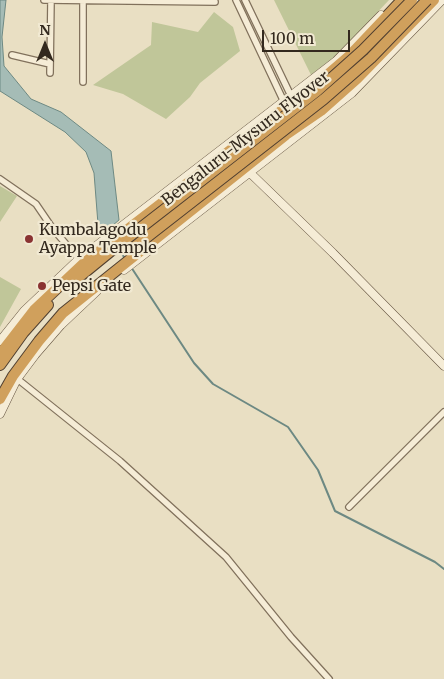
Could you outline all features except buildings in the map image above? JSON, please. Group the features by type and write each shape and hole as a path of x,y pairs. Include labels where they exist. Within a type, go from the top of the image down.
{"highway":[{"path":"0,365 23,333 115,238 317,91 363,50 412,0"},
{"name":"Bengaluru-Mysuru Flyover","path":"0,385 37,333 81,289 324,99 370,58 427,0"},
{"path":"0,399 39,341 63,313 128,264 328,104 416,25 434,0"},
{"path":"0,354 34,310 85,262 229,148 350,56 396,3"}],"street":[{"path":"44,0 216,2"},
{"path":"50,73 51,0"},
{"path":"83,82 84,0"},
{"path":"236,0 284,102"},
{"path":"245,0 291,96"},
{"path":"442,0 416,25 396,3 336,61 229,148 247,170 333,253 444,366"},
{"path":"12,55 50,64"},
{"path":"0,179 36,204 53,229 79,259"},
{"path":"0,341 3,332 42,292 79,259 115,238"},
{"path":"0,414 15,377 120,462 222,554 291,637 329,679"},
{"path":"350,507 444,412"}],"green space":[{"path":"274,0 389,0 335,57 311,75"},
{"path":"214,12 233,27 240,51 200,83 190,97 166,119 123,94 93,85 151,45 152,22 198,32"},
{"path":"0,186 17,196 0,222"},
{"path":"0,277 21,289 0,327"}],"water":[{"path":"0,0 6,0 2,37 4,66 31,99 61,112 111,151 119,220 99,237 94,173 86,152 65,132 0,91"}],"waterway":[{"path":"119,248 125,259"},
{"path":"131,267 194,363 213,384 288,427 318,470 335,511 435,562 444,569"}],"place":[{"name":"Kumbalagodu Ayappa Temple","path":"29,239"},
{"name":"Pepsi Gate","path":"42,286"}]}
